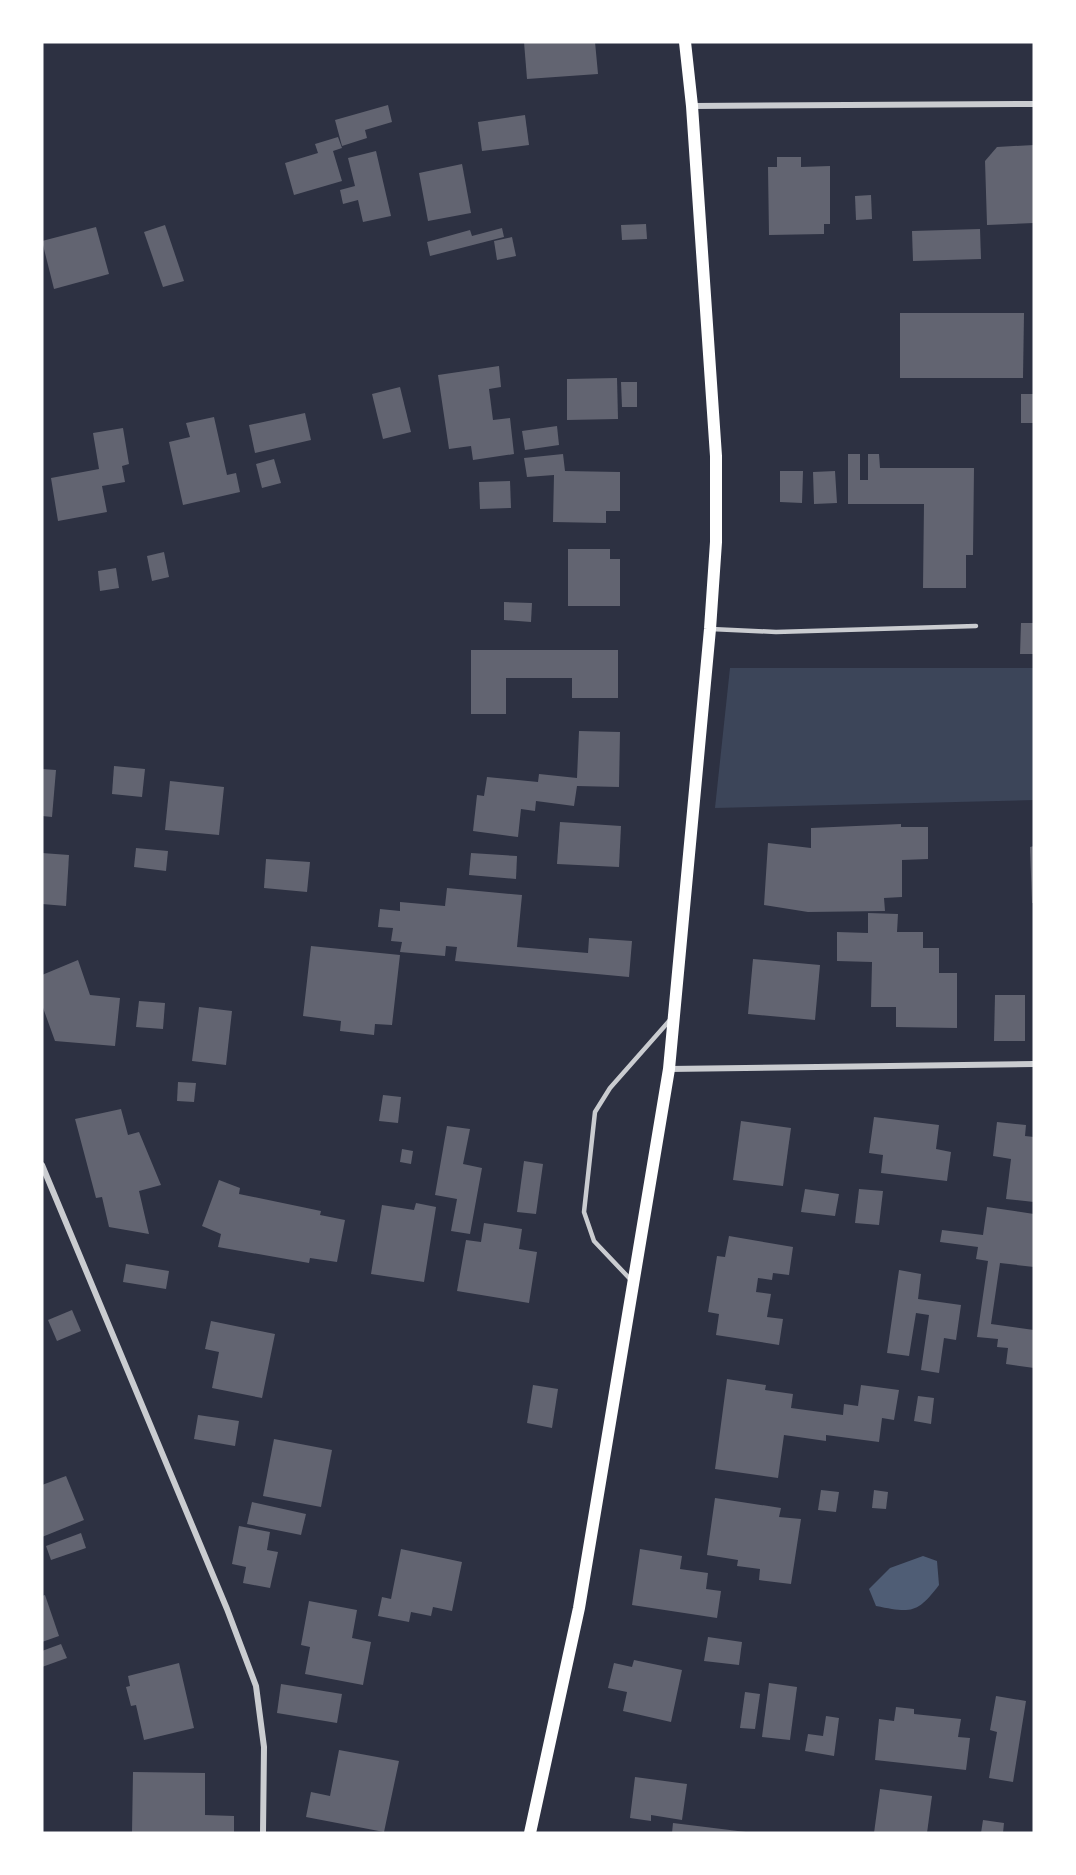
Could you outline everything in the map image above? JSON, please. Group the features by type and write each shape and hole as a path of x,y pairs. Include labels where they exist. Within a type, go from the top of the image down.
{"main road":[{"path":"530,1833 579,1608 669,1069 710,629 716,543 716,456 692,106 685,42"}],"street":[{"path":"692,106 1034,104"},
{"path":"669,1069 1034,1064"},
{"path":"42,1165 256,1686 264,1747 263,1833"}],"lane":[{"path":"710,629 776,632 976,626"},
{"path":"633,1282 594,1241 584,1212 595,1112 610,1088 675,1013"}],"shaded area":[{"path":"730,668 1034,668 1034,800 715,808"},
{"path":"923,1556 937,1561 939,1585 925,1602 906,1610 876,1606 869,1589 890,1568"}],"building":[{"path":"524,42 595,42 598,74 527,79"},
{"path":"388,105 392,122 365,130 367,138 342,146 335,120"},
{"path":"525,115 529,145 482,151 478,122"},
{"path":"338,137 342,148 333,151 342,181 294,195 285,163 318,153 315,144"},
{"path":"1034,145 1034,223 987,225 985,161 997,147"},
{"path":"376,151 391,216 363,222 358,200 343,204 340,190 355,186 348,158"},
{"path":"777,157 801,157 801,167 830,166 830,224 824,224 824,234 769,235 768,167 777,167"},
{"path":"462,164 471,213 428,221 419,173"},
{"path":"871,195 872,219 856,220 855,196"},
{"path":"646,224 647,239 622,240 621,225"},
{"path":"165,225 184,281 163,287 144,232"},
{"path":"96,227 109,274 54,289 42,241"},
{"path":"502,228 504,237 430,256 427,242 470,230 472,236"},
{"path":"980,229 981,259 913,261 912,231"},
{"path":"512,237 516,256 497,260 494,241"},
{"path":"900,313 1024,313 1023,378 900,378"},
{"path":"499,366 501,387 489,389 493,420 510,418 514,454 473,460 471,446 449,449 438,375"},
{"path":"617,378 618,419 567,420 567,379"},
{"path":"621,382 637,382 637,407 622,407"},
{"path":"400,387 411,432 383,439 372,394"},
{"path":"1021,394 1034,394 1034,423 1021,423"},
{"path":"305,413 311,440 255,453 249,425"},
{"path":"214,417 227,475 236,473 240,492 183,505 169,442 190,437 186,423"},
{"path":"557,426 559,445 525,450 522,431"},
{"path":"123,428 129,464 122,466 125,482 102,486 107,512 58,521 51,478 99,469 93,433"},
{"path":"563,454 565,471 620,472 620,511 606,511 606,523 553,522 554,475 527,477 524,458"},
{"path":"848,454 860,454 860,480 868,480 868,454 879,454 880,468 974,468 973,555 966,555 966,588 923,588 924,504 848,504"},
{"path":"274,459 281,483 262,488 256,464"},
{"path":"780,471 803,471 802,503 780,502"},
{"path":"835,471 837,503 814,504 813,472"},
{"path":"510,481 511,508 480,509 479,482"},
{"path":"568,549 610,549 610,559 620,559 620,606 568,606"},
{"path":"164,552 169,577 152,581 147,556"},
{"path":"116,568 119,588 100,591 98,571"},
{"path":"504,602 532,603 531,622 504,620"},
{"path":"1021,623 1034,623 1034,654 1020,654"},
{"path":"471,650 618,650 618,698 572,698 572,678 506,678 506,714 471,714"},
{"path":"579,731 620,732 619,787 577,786 574,806 536,801 535,811 521,809 518,837 473,831 477,795 484,796 487,777 538,782 539,774 577,778"},
{"path":"114,766 145,769 142,797 112,794"},
{"path":"42,769 56,770 52,817 42,816"},
{"path":"170,781 224,787 219,835 165,830"},
{"path":"560,822 621,826 619,867 557,864"},
{"path":"901,824 901,827 928,827 928,859 902,860 902,897 884,898 885,911 808,912 764,905 768,843 811,848 811,828"},
{"path":"1034,846 1034,903 1032,903 1030,847"},
{"path":"136,848 168,851 166,871 134,867"},
{"path":"42,853 69,855 66,906 42,904"},
{"path":"471,853 517,856 516,879 469,875"},
{"path":"266,859 310,862 307,892 264,888"},
{"path":"447,888 522,895 517,947 588,953 589,938 632,941 629,977 455,961 457,947 446,946 445,956 400,952 402,942 391,941 393,928 378,927 380,909 400,911 400,902 445,906"},
{"path":"868,913 898,914 897,932 923,932 923,948 939,948 939,973 957,973 957,1028 896,1027 896,1007 871,1007 872,962 837,961 837,932 868,933"},
{"path":"311,946 400,955 392,1025 375,1024 374,1035 340,1031 341,1021 303,1016"},
{"path":"753,959 820,965 815,1020 748,1014"},
{"path":"78,960 90,995 120,998 115,1046 55,1041 42,1005 42,975"},
{"path":"995,995 1025,995 1025,1041 994,1041"},
{"path":"139,1001 165,1003 163,1029 136,1027"},
{"path":"199,1007 232,1011 226,1065 192,1061"},
{"path":"178,1082 196,1083 194,1102 177,1101"},
{"path":"383,1095 401,1097 398,1123 379,1121"},
{"path":"121,1109 128,1135 139,1132 161,1185 139,1191 149,1234 109,1227 102,1197 96,1198 75,1119"},
{"path":"874,1117 939,1125 936,1149 951,1152 947,1181 881,1173 883,1155 869,1153"},
{"path":"741,1121 791,1128 783,1186 733,1180"},
{"path":"997,1122 1026,1125 1025,1136 1034,1137 1034,1202 1006,1199 1011,1159 993,1156"},
{"path":"447,1126 470,1129 463,1164 482,1168 470,1234 451,1231 457,1199 435,1195"},
{"path":"402,1149 413,1151 411,1164 400,1162"},
{"path":"524,1161 543,1164 536,1214 517,1212"},
{"path":"219,1180 240,1188 239,1194 321,1211 320,1215 345,1220 337,1262 310,1258 309,1263 218,1247 221,1234 202,1226"},
{"path":"805,1189 839,1194 835,1216 801,1212"},
{"path":"859,1189 883,1191 879,1225 855,1223"},
{"path":"416,1203 436,1207 424,1282 371,1274 382,1205 414,1210"},
{"path":"987,1207 1034,1214 1034,1267 1000,1263 991,1324 1034,1330 1034,1368 1006,1364 1008,1348 997,1347 998,1339 977,1337 988,1261 976,1259 978,1247 940,1242 942,1230 983,1235"},
{"path":"484,1223 522,1229 519,1249 537,1252 529,1303 457,1291 466,1240 481,1242"},
{"path":"729,1236 793,1247 789,1275 773,1273 772,1280 758,1278 756,1292 771,1294 767,1317 783,1319 779,1345 716,1335 719,1314 708,1312 717,1256 725,1257"},
{"path":"126,1264 169,1271 166,1289 123,1282"},
{"path":"899,1270 921,1274 918,1299 961,1305 956,1340 944,1338 939,1373 921,1370 929,1315 916,1313 909,1356 887,1353"},
{"path":"72,1310 81,1331 57,1341 48,1320"},
{"path":"211,1321 275,1334 262,1398 212,1388 219,1352 205,1349"},
{"path":"727,1379 766,1385 765,1390 793,1394 791,1408 843,1415 844,1404 858,1406 861,1385 899,1390 894,1420 882,1418 879,1442 826,1435 826,1441 784,1435 778,1478 715,1469"},
{"path":"533,1385 558,1389 552,1428 527,1423"},
{"path":"918,1396 934,1398 931,1424 914,1421"},
{"path":"198,1415 239,1421 235,1446 194,1439"},
{"path":"274,1439 332,1450 321,1507 263,1496"},
{"path":"66,1476 84,1520 42,1537 42,1485"},
{"path":"821,1490 839,1492 836,1512 818,1510"},
{"path":"874,1490 888,1492 886,1509 872,1508"},
{"path":"715,1498 781,1508 779,1517 801,1519 791,1584 759,1580 760,1569 737,1566 738,1560 707,1555"},
{"path":"252,1502 306,1514 301,1535 247,1524"},
{"path":"239,1526 270,1532 267,1550 278,1552 270,1588 243,1583 246,1567 232,1564"},
{"path":"81,1533 86,1548 51,1560 46,1546"},
{"path":"401,1549 462,1562 452,1611 433,1607 431,1616 411,1612 409,1622 378,1616 382,1597 391,1599"},
{"path":"640,1549 682,1556 680,1569 708,1573 706,1589 721,1591 717,1618 632,1605"},
{"path":"45,1595 59,1636 42,1642 42,1596"},
{"path":"309,1601 357,1610 352,1638 371,1642 363,1685 305,1674 310,1647 301,1645"},
{"path":"708,1637 742,1642 739,1665 704,1661"},
{"path":"61,1644 67,1658 42,1667 42,1651"},
{"path":"634,1660 682,1670 671,1722 623,1711 627,1692 608,1688 614,1663 632,1667"},
{"path":"179,1663 194,1728 144,1740 136,1705 131,1706 126,1687 130,1686 128,1676"},
{"path":"769,1683 797,1687 790,1740 762,1737"},
{"path":"281,1684 342,1694 337,1723 277,1713"},
{"path":"745,1692 760,1694 755,1729 740,1728"},
{"path":"996,1696 1026,1701 1013,1782 989,1778 997,1732 990,1730"},
{"path":"896,1707 914,1709 914,1714 961,1719 958,1737 970,1738 966,1770 875,1760 879,1719 894,1721"},
{"path":"826,1716 839,1718 834,1756 805,1751 808,1734 823,1736"},
{"path":"339,1750 399,1761 384,1832 306,1817 311,1792 330,1796"},
{"path":"133,1772 205,1773 205,1815 234,1816 234,1833 132,1833"},
{"path":"635,1777 687,1784 682,1820 651,1815 651,1821 630,1818"},
{"path":"880,1789 932,1796 927,1833 874,1833"},
{"path":"983,1820 1004,1823 1003,1833 981,1833"},
{"path":"673,1823 746,1832 746,1833 672,1833"}]}
